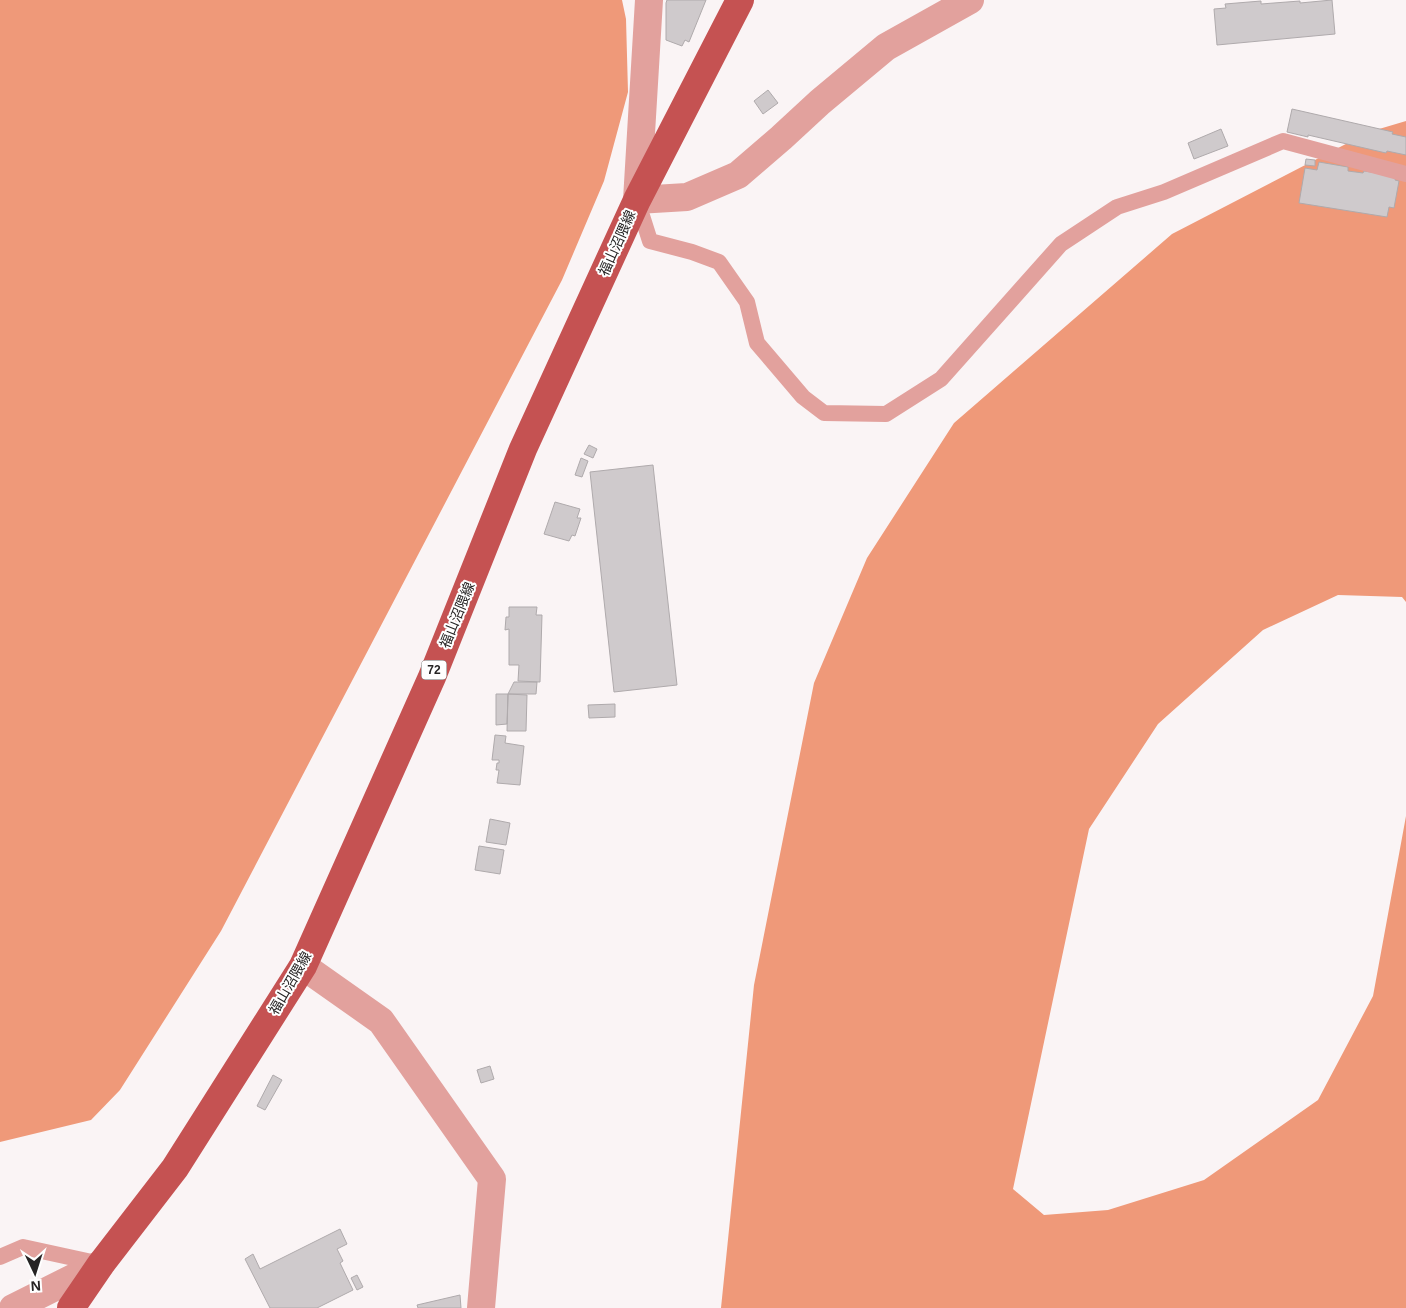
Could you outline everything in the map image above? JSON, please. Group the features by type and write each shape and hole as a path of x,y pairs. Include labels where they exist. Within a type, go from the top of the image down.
{"main road":[{"name":"福山沼隈線","path":"71,1308 101,1264 175,1168 303,966 432,677 523,449 637,200 740,0"}],"street":[{"path":"649,0 637,200 687,197 738,175 820,102 886,47 970,0"},
{"path":"303,966 381,1021 492,1179 481,1308"},
{"path":"13,1308 101,1264"}],"lane":[{"path":"637,200 650,241 692,252 719,262 747,302 757,343 803,397 824,413 886,414 941,380 1061,244 1117,207 1164,192 1283,141 1406,174"},
{"path":"0,1257 23,1247 101,1264"}],"shaded area":[{"path":"0,0 622,0 626,19 628,92 604,181 562,280 221,931 120,1090 91,1120 0,1142"},
{"path":"1406,121 1406,602 1402,597 1338,595 1263,630 1158,724 1089,829 1013,1189 1044,1215 1108,1210 1204,1180 1318,1100 1373,996 1406,816 1406,1308 721,1308 754,985 814,683 867,558 954,423 1172,234 1369,132"}],"building":[{"path":"667,0 706,0 689,42 685,40 682,46 666,40"},
{"path":"1332,0 1335,34 1217,45 1214,9 1226,8 1225,4 1261,1 1261,4 1300,1 1300,3"},
{"path":"768,90 778,103 763,114 754,101"},
{"path":"1292,109 1393,132 1392,134 1406,137 1406,155 1387,151 1386,153 1287,132"},
{"path":"1221,129 1228,146 1194,159 1188,143"},
{"path":"1306,159 1315,160 1315,166 1305,165"},
{"path":"1319,162 1348,167 1348,171 1363,173 1364,171 1396,176 1395,180 1399,181 1394,208 1389,207 1387,217 1299,203 1305,168 1317,170"},
{"path":"589,445 597,449 593,458 584,454"},
{"path":"581,458 588,461 582,477 575,475"},
{"path":"653,465 677,685 614,692 590,472"},
{"path":"555,502 580,509 577,518 581,518 575,536 572,535 569,541 544,534"},
{"path":"509,607 537,607 536,615 542,615 540,682 518,681 519,665 509,665 509,629 505,630 506,617 509,617"},
{"path":"514,682 537,682 536,694 508,694"},
{"path":"496,694 508,694 507,724 496,725"},
{"path":"508,694 527,695 526,731 507,731"},
{"path":"615,704 615,717 589,718 588,705"},
{"path":"495,735 506,736 505,743 524,746 520,785 497,783 499,770 496,770 499,760 492,760"},
{"path":"490,819 510,823 506,845 486,842"},
{"path":"479,846 504,850 500,874 475,870"},
{"path":"490,1066 494,1079 481,1083 477,1070"},
{"path":"273,1075 282,1080 265,1110 257,1106"},
{"path":"340,1229 347,1244 337,1249 343,1261 340,1263 353,1290 317,1308 270,1308 245,1259 253,1254 260,1269"},
{"path":"357,1275 363,1287 357,1290 351,1278"},
{"path":"460,1295 461,1308 418,1308 417,1305"}]}
